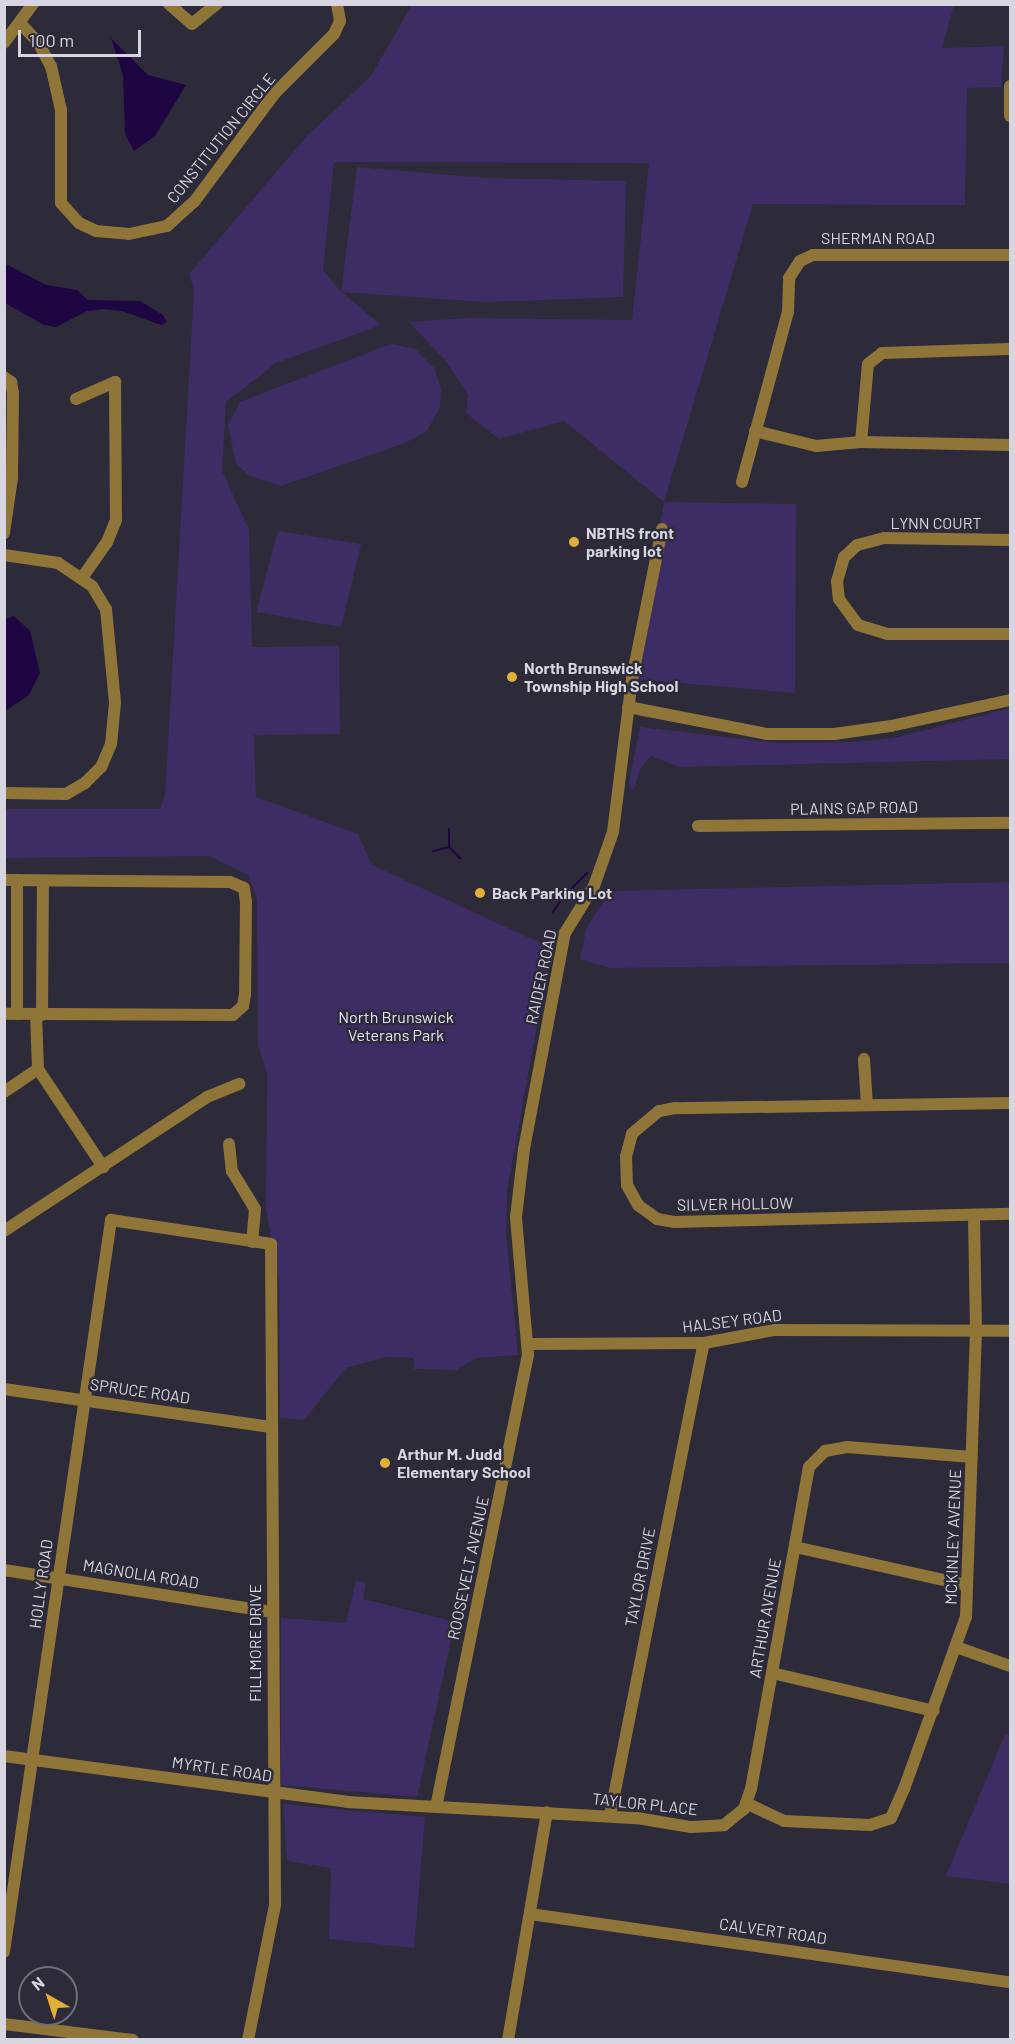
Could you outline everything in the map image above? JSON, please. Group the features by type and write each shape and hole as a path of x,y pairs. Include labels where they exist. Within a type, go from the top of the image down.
{"street":[{"path":"4,43 33,4"},
{"path":"168,4 192,24 217,4"},
{"name":"CONSTITUTION CIRCLE","path":"20,23 38,42 54,77 62,110 61,202 79,223 96,231 129,234 167,226 194,202 275,93 334,34 340,21 337,4"},
{"path":"1011,86 1011,116"},
{"name":"SHERMAN ROAD","path":"742,482 788,312 789,278 800,261 813,255 1011,255"},
{"path":"861,442 868,364 882,353 1011,350"},
{"path":"4,377 11,382 13,402 12,478 4,533"},
{"path":"76,399 115,382 116,520 107,543 82,578"},
{"path":"755,431 816,446 861,442 1011,445"},
{"name":"RAIDER ROAD","path":"519,1264 517,1190 561,950 565,933 606,859 628,707 662,529"},
{"name":"LYNN COURT","path":"1011,540 884,538 857,545 850,551 844,557 837,581 839,599 858,625 887,634 1011,634"},
{"path":"4,555 58,562 82,578 106,609 115,703 111,744 101,767 66,794 4,793"},
{"path":"628,707 768,734 834,734 891,726 1011,700"},
{"name":"PLAINS GAP ROAD","path":"698,826 1011,823"},
{"path":"11,880 43,881 239,883 244,888 246,903 245,994 237,1013 220,1016 10,1014 11,880"},
{"path":"43,881 38,1069 103,1167"},
{"path":"864,1059 867,1105"},
{"path":"4,1092 38,1069"},
{"path":"4,1230 207,1097 239,1084"},
{"name":"SILVER HOLLOW","path":"1011,1103 659,1111 632,1134 626,1156 627,1185 638,1205 657,1219 674,1222 1011,1214"},
{"path":"229,1144 232,1171 255,1209 252,1242"},
{"name":"MCKINLEY AVENUE","path":"746,1803 784,1821 870,1825 891,1818 898,1804 934,1711 966,1617 976,1332 974,1215"},
{"name":"HOLLY ROAD","path":"4,1952 111,1220 252,1242"},
{"name":"FILLMORE DRIVE","path":"248,2040 275,1905 272,1793 271,1244 252,1242"},
{"name":"ROOSEVELT AVENUE","path":"436,1807 529,1344 519,1264"},
{"name":"HALSEY ROAD","path":"529,1344 704,1343 774,1330 1011,1331"},
{"name":"TAYLOR DRIVE","path":"610,1816 704,1343"},
{"name":"SPRUCE ROAD","path":"4,1389 271,1427"},
{"name":"ARTHUR AVENUE","path":"746,1803 809,1467 825,1451 847,1447 972,1456"},
{"path":"795,1547 967,1585"},
{"name":"MAGNOLIA ROAD","path":"4,1570 272,1612"},
{"path":"956,1647 1011,1666"},
{"path":"772,1673 934,1711"},
{"name":"MYRTLE ROAD","path":"4,1756 272,1793 436,1807"},
{"name":"TAYLOR PLACE","path":"436,1807 610,1816 710,1827 730,1822 746,1803"},
{"path":"508,2040 547,1812"},
{"name":"CALVERT ROAD","path":"530,1914 1011,1982"},
{"path":"4,2024 133,2040"}],"green space":[{"name":"North Brunswick Veterans Park","path":"412,5 954,5 942,48 1004,46 1001,87 967,88 965,205 753,204 664,502 564,421 499,439 466,413 468,395 446,361 409,322 466,318 632,320 649,163 334,162 323,270 341,292 357,167 487,178 626,181 623,297 485,302 342,292 381,325 276,363 226,402 222,471 249,530 252,647 339,646 340,734 254,735 256,797 358,834 372,865 551,948 507,1191 506,1234 518,1355 477,1358 456,1370 414,1369 414,1358 386,1357 346,1368 304,1420 280,1418 279,1281 266,1209 267,1073 258,1045 257,899 248,875 209,856 5,858 4,809 160,809 165,796 194,290 189,274 308,135 371,76"},
{"path":"391,344 415,349 434,368 441,388 440,407 427,431 405,443 281,486 250,476 236,464 228,425 240,402"},
{"path":"664,502 796,504 795,693 632,679"},
{"path":"278,531 361,544 341,627 256,612"},
{"path":"1010,708 1010,759 679,767 651,756 641,767 633,792 629,782 640,727 778,743 857,742 898,737"},
{"path":"1010,882 1010,963 610,968 580,959 587,926 611,891"},
{"path":"356,1580 366,1583 363,1599 455,1622 417,1797 281,1785 281,1618 346,1623"},
{"path":"1005,1734 1010,1736 1010,1884 946,1876"},
{"path":"283,1804 425,1817 414,1948 329,1939 331,1868 287,1861"}],"shaded area":[{"path":"111,38 148,75 186,85 155,136 134,151 125,134 123,75"},
{"path":"4,263 46,285 77,290 88,300 140,301 163,315 167,322 161,325 122,311 104,309 87,311 56,327 44,325 5,303"},
{"path":"14,616 30,631 40,673 29,695 5,711 5,619"}],"waterway":[{"path":"449,829 449,847 460,858"},
{"path":"433,851 449,847"},
{"path":"532,894 566,894 587,873"},
{"path":"553,912 565,894"}],"place":[{"name":"NBTHS front parking lot","path":"574,542"},
{"name":"North Brunswick Township High School","path":"512,677"},
{"name":"Back Parking Lot","path":"480,893"},
{"name":"Arthur M. Judd Elementary School","path":"385,1463"}]}
